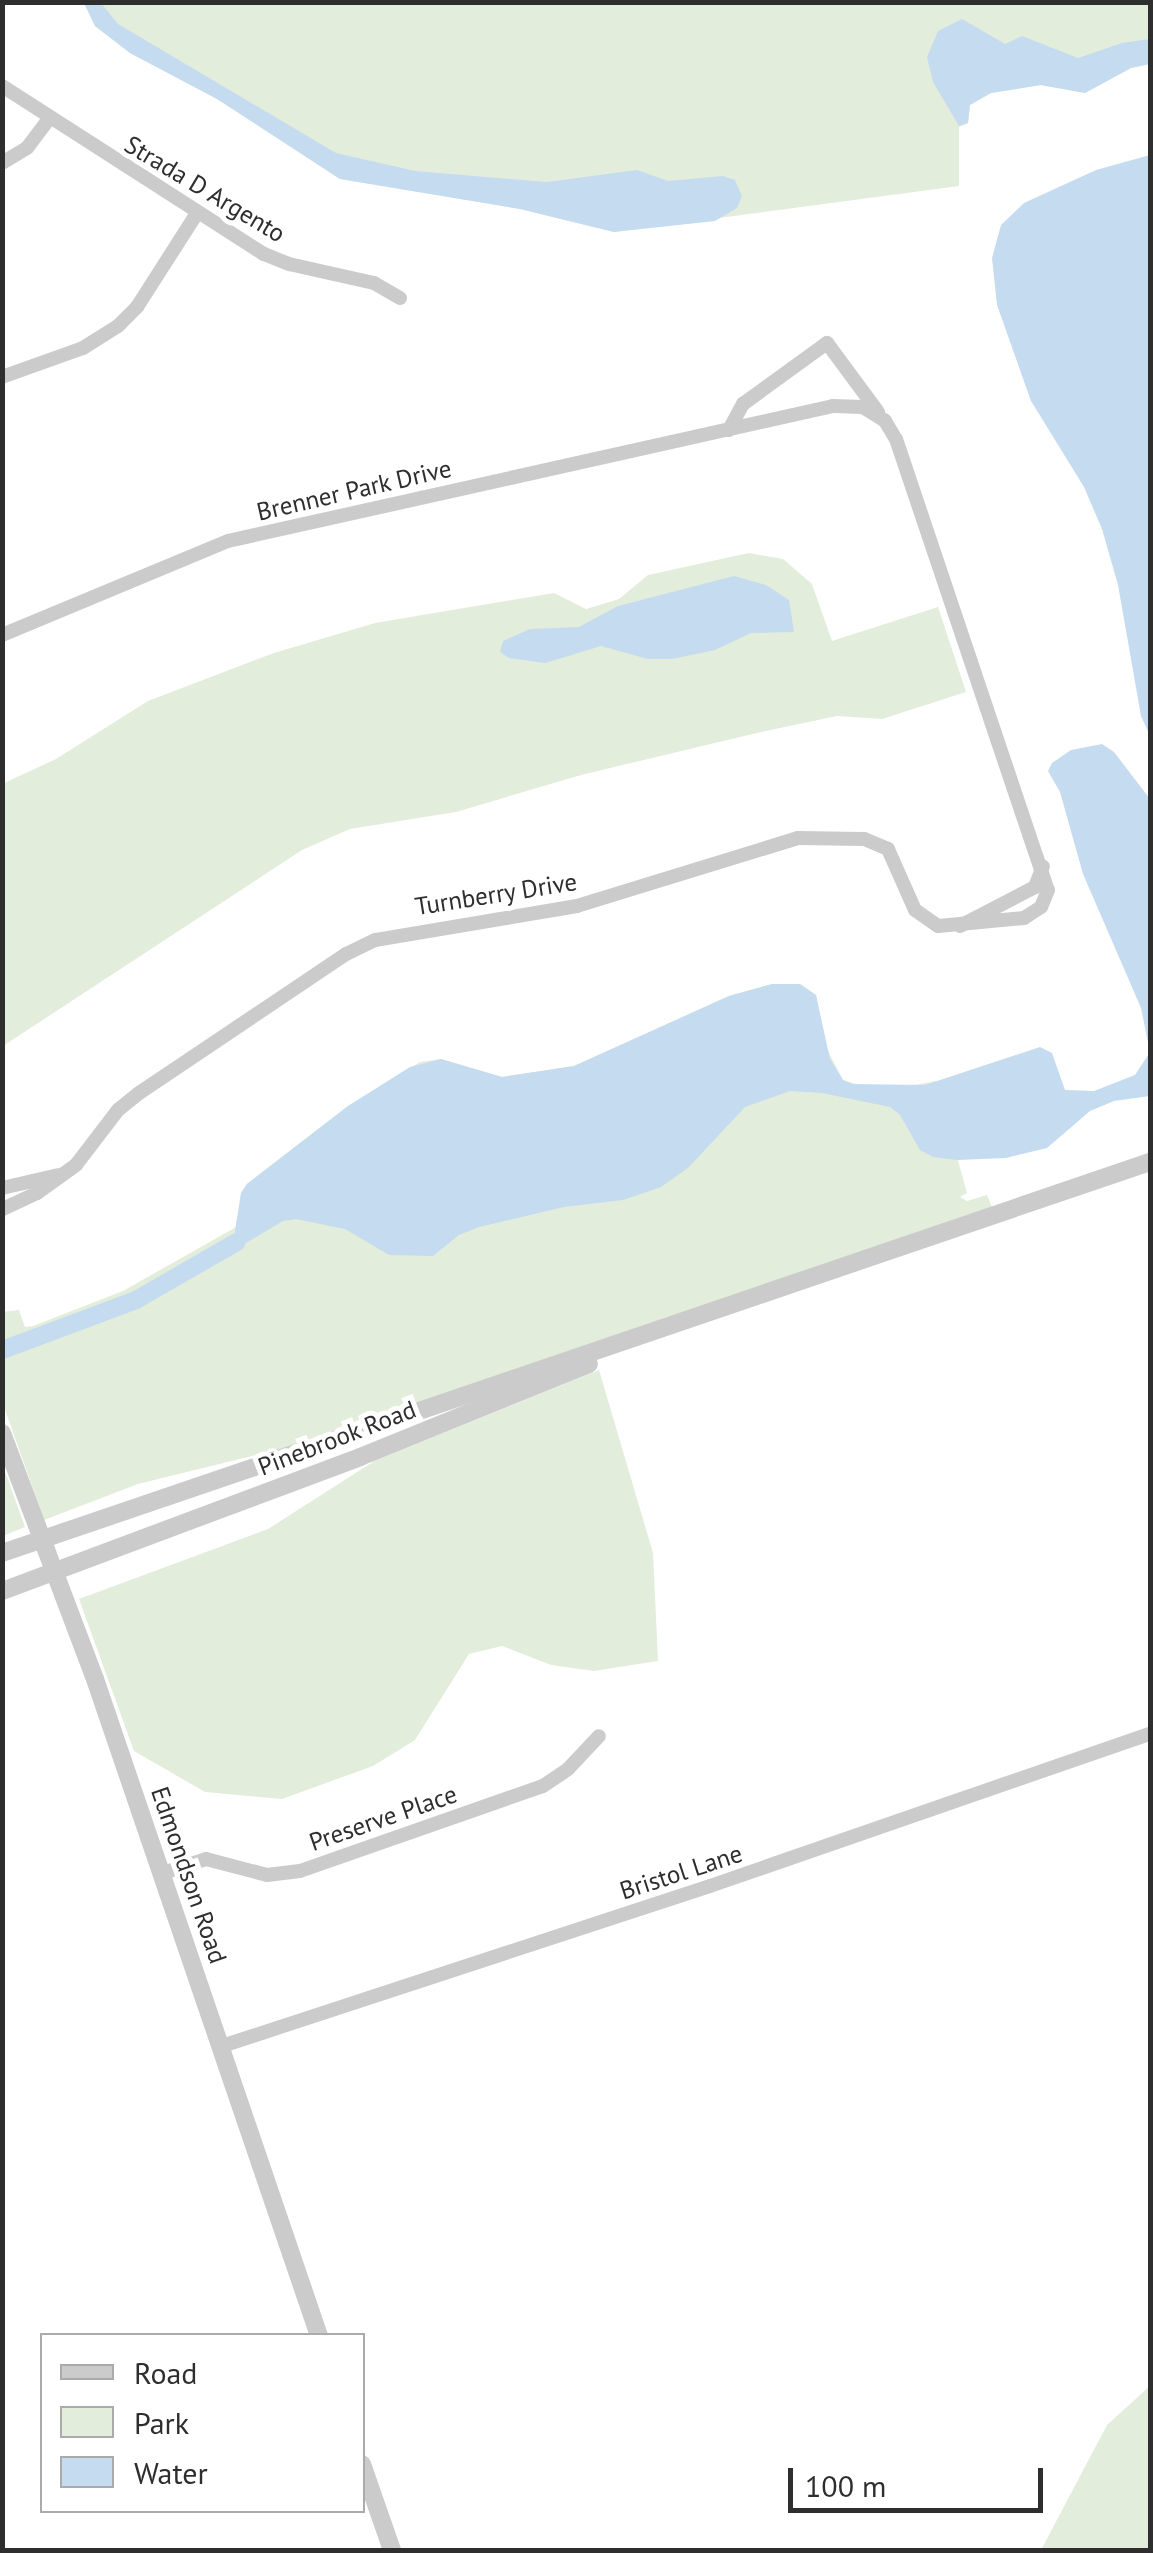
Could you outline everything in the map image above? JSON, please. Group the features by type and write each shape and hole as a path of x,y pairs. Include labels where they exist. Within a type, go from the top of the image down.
{"street":[{"name":"Strada D Argento","path":"2,86 48,120 277,261 374,283 400,298"},
{"path":"2,163 26,148 48,120"},
{"path":"2,378 83,348 118,326 137,306 197,213"},
{"path":"729,430 743,404 828,343 896,439 1043,865 1034,887 960,926"},
{"name":"Brenner Park Drive","path":"2,635 211,546 843,404 864,407 885,421"},
{"name":"Turnberry Drive","path":"2,1209 65,1174 139,1093 346,954 391,935 577,906 770,843 814,837 864,840 884,846 894,856 920,916 938,926 1013,921 1033,914 1045,903 1048,890 1043,865"},
{"name":"Pinebrook Road","path":"2,1553 1150,1162"},
{"path":"2,1188 65,1174"},
{"name":"Pinebrook Road","path":"2,1590 538,1388 685,1320"},
{"name":"Edmondson Road","path":"2,1434 163,1873 319,2333"},
{"name":"Bristol Lane","path":"222,2046 710,1886 1150,1734"},
{"name":"Preserve Place","path":"163,1873 206,1859 267,1875 300,1871 543,1786 568,1770 599,1736"},
{"path":"365,2473 392,2550"}],"green space":[{"path":"84,3 1150,3 1150,64 1131,68 1085,93 1040,85 991,93 970,105 968,123 959,127 959,186 614,232 520,209 340,179 217,99 130,53 95,26"},
{"path":"749,553 783,559 812,584 832,641 938,607 966,692 882,719 837,716 581,775 456,812 350,829 302,850 3,1046 2,784 56,759 148,701 274,653 375,623 554,593 586,609 619,599 648,575"},
{"path":"772,984 800,984 816,995 826,1047 843,1080 862,1086 904,1087 936,1081 967,1193 960,1197 967,1201 987,1195 992,1207 289,1447 138,1484 44,1520 3,1404 2,1312 19,1310 25,1327 33,1326 123,1291 238,1226 241,1193 247,1184 348,1106 420,1062 441,1059 502,1077 574,1066 729,996"},
{"path":"599,1370 653,1553 658,1661 594,1671 551,1665 502,1646 469,1654 415,1740 373,1766 282,1799 205,1792 134,1751 79,1599 268,1529 376,1460"},
{"path":"2,1463 25,1527 3,1536 2,1536"},
{"path":"1150,2386 1150,2550 1041,2550 1107,2425"}],"water":[{"path":"84,3 101,3 118,24 336,153 415,171 547,182 637,170 668,181 723,176 735,180 742,196 737,208 715,221 614,232 520,209 340,179 217,99 130,53 95,26"},
{"path":"962,19 1005,44 1022,36 1078,58 1122,43 1150,39 1150,64 1131,68 1085,93 1041,85 991,93 970,105 968,123 959,126 933,82 927,57 938,31"},
{"path":"1150,155 1150,736 1141,716 1118,585 1102,529 1084,487 1031,401 997,305 992,258 1001,225 1024,203 1096,170"},
{"path":"734,576 766,585 789,600 794,632 751,633 715,650 672,659 648,659 601,646 545,663 509,658 500,652 503,641 530,629 579,627 618,606"},
{"path":"1102,744 1114,752 1150,799 1150,1052 1141,1008 1083,874 1060,792 1048,771 1052,763 1071,750"},
{"path":"772,984 800,984 816,995 830,1059 843,1080 852,1084 925,1085 1040,1047 1052,1053 1065,1090 1094,1091 1135,1075 1150,1052 1150,1096 1114,1101 1090,1111 1047,1148 1006,1158 933,1157 920,1150 900,1115 890,1107 822,1093 790,1091 745,1107 688,1168 661,1187 623,1200 564,1207 479,1227 459,1235 433,1256 389,1255 345,1229 296,1219 283,1221 239,1247 234,1237 241,1193 247,1184 348,1106 410,1067 441,1059 502,1077 574,1066 729,996"}],"waterway":[{"path":"5,1349 136,1300 237,1242"}]}
